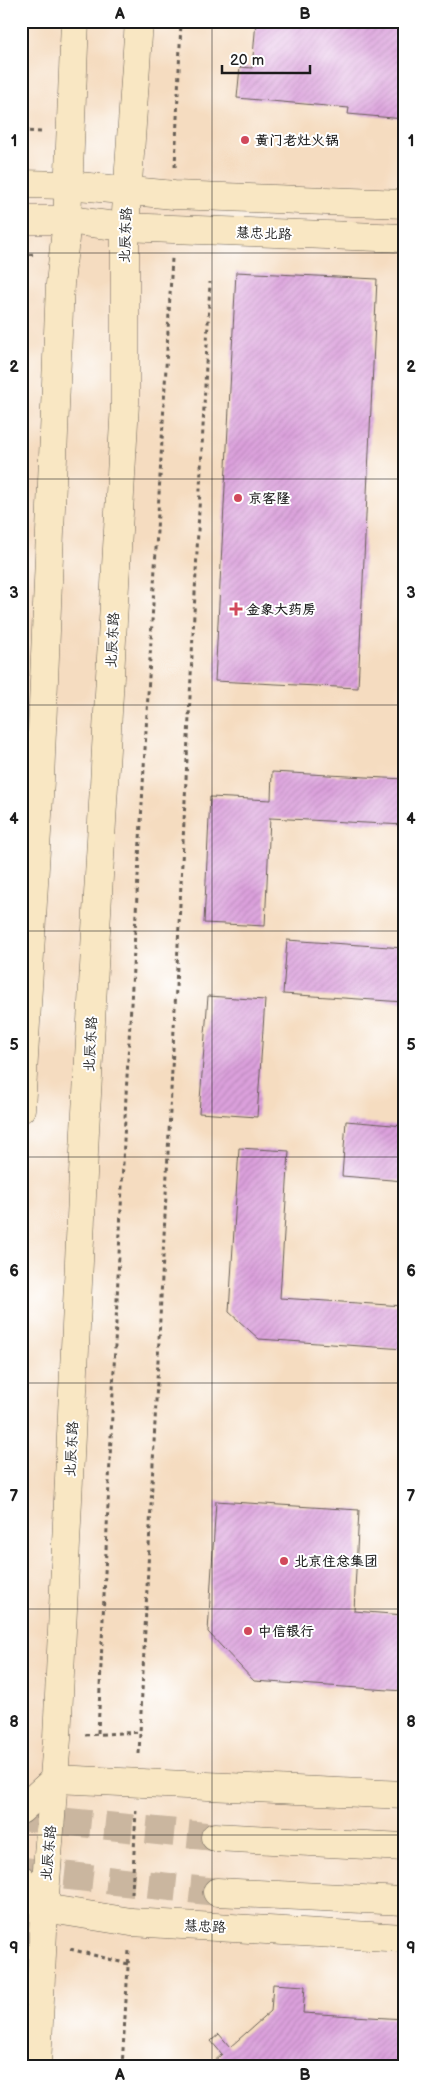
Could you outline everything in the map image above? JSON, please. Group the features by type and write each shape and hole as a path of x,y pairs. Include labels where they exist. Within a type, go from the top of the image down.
{"main road":[{"path":"21,1109 40,780 60,284 68,220 75,21"},
{"name":"北辰东路","path":"37,2067 44,1908 55,1779 85,1131 125,402 125,227 139,21"},
{"path":"21,184 68,185 174,195 404,204"},
{"name":"慧忠北路","path":"21,220 68,220 125,227 404,238"},
{"path":"21,1810 55,1779 404,1795"},
{"path":"215,1837 404,1847"},
{"path":"21,1880 44,1908"},
{"path":"217,1892 404,1902"},
{"name":"慧忠路","path":"44,1908 131,1922 404,1938"}],"path":[{"path":"174,195 181,21"},
{"path":"98,1733 125,1105 172,282 173,229"},
{"path":"140,1732 210,282"},
{"path":"44,1942 128,1964"}],"building":[{"path":"256,21 404,21 404,119 348,114 349,108 237,98 240,67 252,68"},
{"path":"236,272 377,279 358,688 215,681"},
{"path":"402,636 404,636 404,653 401,653"},
{"path":"272,772 404,779 404,825 270,818 265,926 204,923 210,797 271,800"},
{"path":"287,940 404,948 404,1002 283,994"},
{"path":"208,996 265,1000 257,1117 199,1113"},
{"path":"346,1121 404,1126 404,1181 342,1176"},
{"path":"239,1148 289,1151 280,1298 404,1306 404,1349 259,1339 229,1312"},
{"name":"北京住总集团","path":"216,1501 359,1510 354,1611 404,1615 404,1691 254,1681 208,1632"},
{"path":"273,1984 305,1986 303,2013 404,2019 404,2067 208,2067 222,2054 211,2041 219,2034 230,2047 271,2011"}],"tunnel":[{"path":"21,1817 215,1837"},
{"path":"23,1871 217,1892"}],"place":[{"name":"黄门老灶火锅","path":"245,140"},
{"name":"京客隆","path":"238,498"},
{"name":"金象大药房","path":"236,609"},
{"name":"北京住总集团","path":"284,1561"},
{"name":"中信银行","path":"248,1631"}]}
